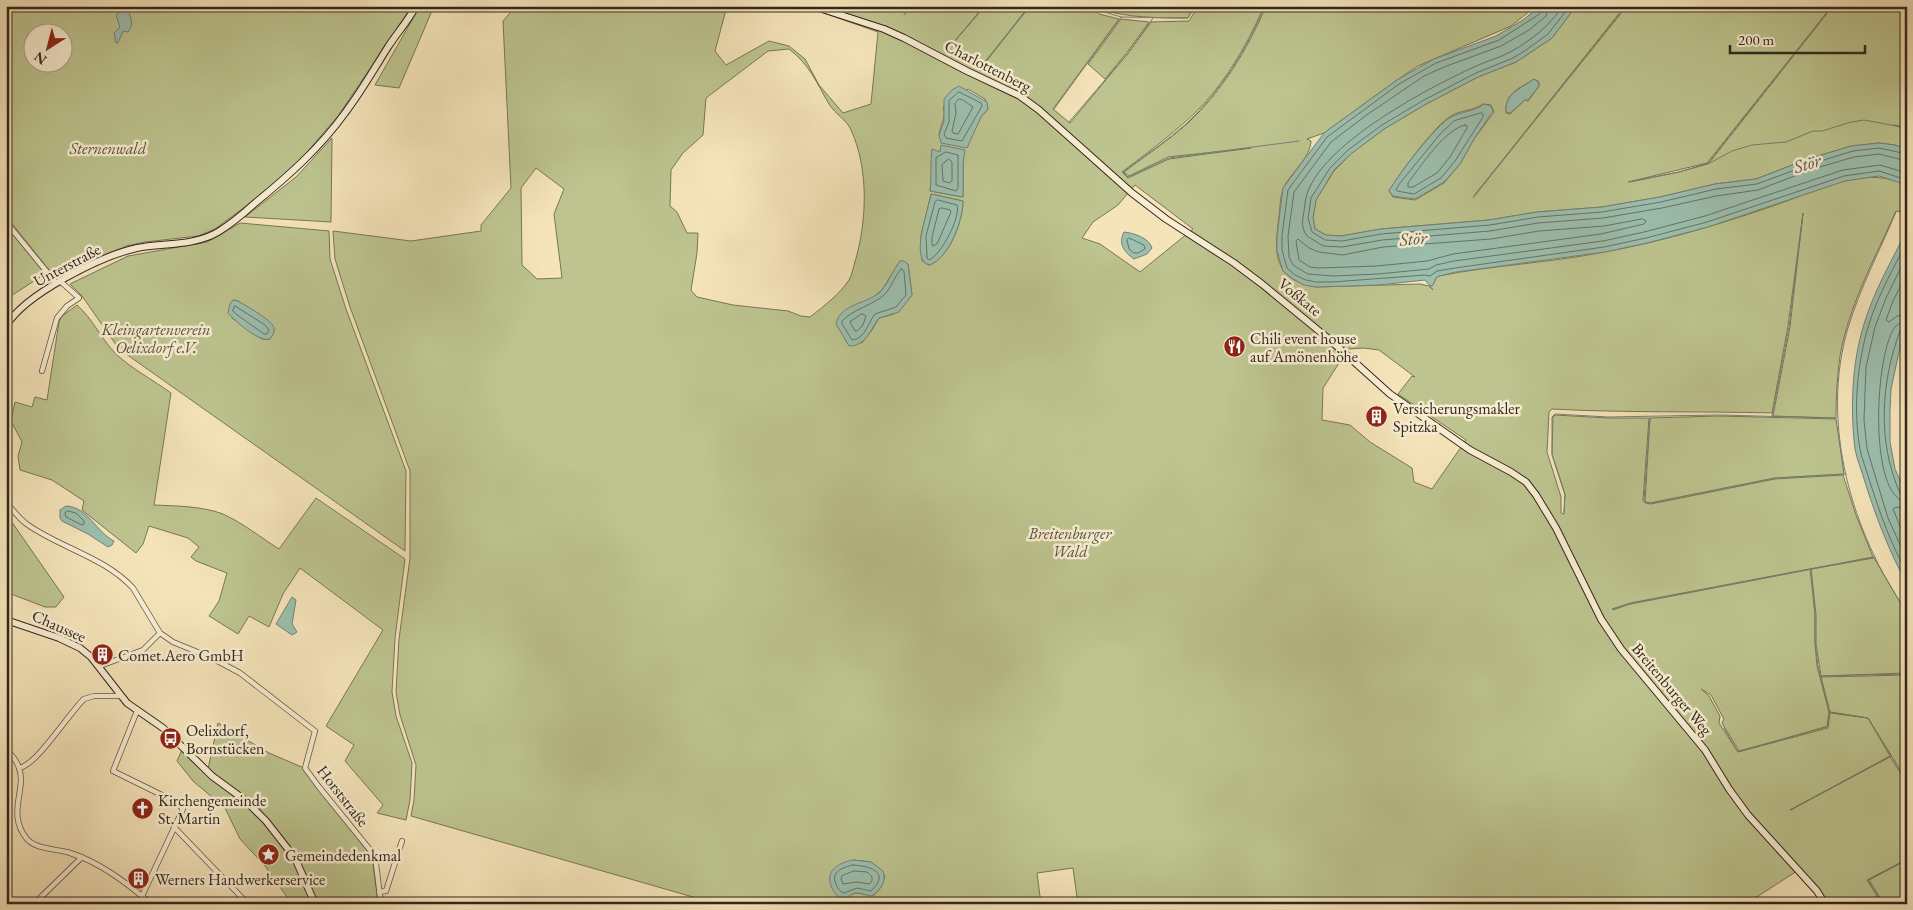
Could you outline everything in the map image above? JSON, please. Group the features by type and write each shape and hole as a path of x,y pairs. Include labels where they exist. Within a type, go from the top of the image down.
{"main road":[{"name":"Unterstraße","path":"6,326 22,308 58,282 123,252 207,237 236,220 277,186 305,159 344,115 416,6"},
{"name":"Charlottenberg","path":"812,6 884,29 967,71 1014,92 1040,110 1132,194 1200,242"},
{"name":"Voßkate","path":"1200,242 1262,284 1330,340 1390,394 1470,450 1526,482"},
{"name":"Breitenburger Weg","path":"1526,482 1556,528 1601,619 1621,649 1705,750 1729,789 1748,815 1824,901"},
{"name":"Chaussee","path":"6,620 40,630 74,645 91,657 100,666 121,696 137,711 158,724 212,776 246,801 266,821 295,858 315,904"}],"street":[{"path":"6,222 58,282 79,298 67,306 56,318 42,371"},
{"name":"Horststraße","path":"6,502 28,525 107,567 128,582 160,633 174,642 212,658 240,673 315,731 305,768 318,787 375,856 380,904"},
{"path":"100,666 143,650 160,633"},
{"path":"19,768 26,766 36,756 84,699 91,696 121,696"},
{"path":"137,711 113,771 180,804 183,809 142,896"},
{"path":"6,749 19,768 17,812 20,824 27,838 36,845 82,857 110,872 151,904"},
{"path":"174,827 248,904"},
{"path":"379,892 386,892 402,841"},
{"path":"34,904 82,857"},
{"path":"41,897 47,904"},
{"path":"440,904 440,902 451,904"}],"green space":[{"name":"Sternenwald","path":"6,6 412,6 338,116 302,158 272,187 215,229 198,236 126,246 57,280 6,216"},
{"path":"420,6 434,6 399,88 375,85"},
{"name":"Breitenburger Wald","path":"516,6 727,6 715,51 726,65 769,41 789,46 805,59 819,85 843,113 871,104 878,32 804,6 911,6 905,14 913,6 984,6 953,43 985,6 1029,6 984,64 1030,6 1092,6 1099,14 1119,19 1053,109 1070,123 1129,52 1151,22 1189,21 1198,6 1264,6 1249,38 1231,68 1210,97 1162,142 1122,172 1128,178 1169,159 1251,148 1168,157 1129,176 1124,172 1180,130 1212,97 1233,69 1251,38 1266,6 1536,6 1511,26 1418,66 1324,133 1307,139 1311,141 1310,148 1304,160 1287,181 1282,194 1277,231 1277,254 1284,271 1291,278 1316,287 1420,284 1429,286 1433,290 1430,286 1433,285 1439,276 1584,256 1627,248 1674,237 1720,223 1846,181 1861,178 1877,178 1907,185 1907,213 1896,211 1856,300 1844,337 1840,356 1836,418 1773,416 1790,327 1803,213 1788,326 1772,413 1552,409 1549,412 1547,452 1561,497 1561,513 1564,514 1565,494 1552,454 1553,417 1555,415 1649,418 1643,500 1645,503 1651,504 1775,479 1843,475 1856,515 1873,557 1630,603 1612,609 1810,569 1815,614 1817,666 1829,712 1827,727 1739,751 1722,723 1724,719 1711,695 1701,689 1709,696 1720,716 1719,723 1738,752 1828,728 1830,713 1868,718 1890,756 1790,810 1890,757 1907,783 1907,859 1867,880 1882,904 1822,904 1816,893 1797,871 1746,904 1078,904 1073,868 1037,873 1041,904 691,904 693,897 411,816 416,765 400,715 396,692 399,639 410,558 410,471 350,307 335,259 333,231 411,241 481,231 481,225 511,188 503,21","holes":["789,49 802,61 829,104 851,130 857,145 863,178 864,212 859,246 849,280 836,295 810,317 788,311 733,305 697,297 691,290 698,233 687,233 677,212 670,206 671,170 683,153 703,135 706,98 768,51","968,89 985,99 988,109 981,117 968,142 939,135 944,111 943,107","941,146 963,155 963,197 930,191 932,170 941,152","536,168 564,189 554,214 562,278 537,279 522,265 521,188","1135,185 1193,229 1140,272 1100,244 1082,238 1093,222 1118,205","931,194 963,201 958,228 949,247 943,255 929,265 922,261 921,235","900,261 908,264 912,295 894,314 879,318 862,343 846,341 842,332 844,312 872,298 882,290","1364,348 1379,350 1415,377 1412,376 1398,394 1466,440 1432,489 1414,482 1412,468 1370,442 1350,425 1322,420 1323,388 1348,349","853,860 871,862 885,876 881,887 873,896 852,894"]},
{"path":"1097,6 1194,6 1188,18 1154,18 1110,12 1099,9"},
{"path":"1576,6 1625,6 1474,196 1627,6 1832,6 1707,163 1628,182 1679,172 1709,163 1833,6 1907,6 1907,127 1893,125 1907,129 1907,150 1895,145 1879,143 1852,146 1808,159 1756,179 1715,184 1660,197 1602,207 1537,212 1489,220 1381,229 1341,236 1326,235 1315,229 1313,218 1316,200 1334,171 1352,153 1384,129 1426,104 1478,77 1516,62 1552,38","holes":["1534,79 1539,82 1539,86 1528,101 1525,100 1510,114 1506,113 1506,106 1511,95","1483,104 1491,105 1494,112 1474,139 1460,164 1444,183 1415,200 1393,197 1389,191 1394,183 1436,129 1451,116"]},
{"path":"1121,19 1149,22 1105,79 1088,64"},
{"path":"332,138 331,222 245,217 296,177"},
{"name":"Kleingartenverein Oelixdorf e.V.","path":"240,223 329,231 330,259 346,309 406,471 405,551 119,349 82,296 70,284 128,256 207,242","holes":["233,300 238,301 268,321 274,331 270,339 262,339 232,318"]},
{"path":"6,226 45,274 6,299"},
{"path":"77,305 88,316 116,354 171,393 154,505 180,506 215,511 244,526 279,549 316,498 405,559 395,638 392,692 396,716 412,763 410,800 406,820 377,813 383,805 345,761 354,745 326,726 383,630 300,568 283,594 269,627 249,616 238,634 209,616 219,601 227,573 196,561 191,557 199,547 188,538 149,526 143,544 136,553 82,510 84,501 52,480 20,470 18,456 22,442 11,421 15,402 32,407 35,397 47,400 59,322 62,316"},
{"path":"1718,416 1836,419 1844,474 1775,478 1650,503 1645,502 1650,418"},
{"path":"9,518 64,597 56,607 45,607 6,592 6,522"},
{"path":"1874,558 1907,614 1907,673 1821,676 1816,644 1816,615 1811,569"},
{"path":"1907,675 1907,781 1868,718 1830,712 1821,677"},
{"path":"218,723 269,753 304,768 372,857 378,902 371,904 318,904 294,853 225,782 208,769"},
{"path":"182,750 266,822 291,855 313,904 292,904 265,866 240,839 225,808 193,781 177,761"},
{"path":"1907,860 1907,904 1884,904 1869,880"}],"water":[{"name":"Stör","path":"1540,6 1576,6 1552,38 1516,62 1478,77 1426,104 1384,129 1352,153 1334,170 1316,200 1313,218 1315,229 1326,235 1341,236 1381,229 1489,220 1537,212 1602,207 1660,197 1715,184 1756,179 1808,159 1851,146 1879,143 1895,145 1907,150 1907,185 1879,176 1845,181 1708,227 1647,243 1605,252 1456,272 1439,276 1433,285 1430,286 1425,280 1379,285 1316,287 1304,285 1283,271 1277,251 1277,236 1283,188 1324,133 1397,80 1434,59 1496,36 1523,20"},
{"path":"126,7 130,16 131,26 128,32 123,31 118,43 116,43 114,33 120,27 116,15"},
{"path":"1534,79 1538,82 1539,86 1528,100 1525,100 1510,113 1506,112 1506,105 1511,95"},
{"path":"959,86 987,102 988,109 981,117 967,148 941,143 939,135 944,121 944,99 952,90"},
{"path":"1484,104 1491,106 1493,111 1460,164 1444,182 1415,199 1393,196 1389,191 1436,130 1451,117 1476,109"},
{"path":"941,145 965,150 963,197 930,191 932,149 940,152"},
{"path":"931,194 963,201 958,228 954,238 943,255 929,265 923,261 920,244"},
{"path":"1907,230 1907,328 1899,352 1891,389 1890,442 1895,469 1907,495 1907,584 1883,534 1857,457 1853,433 1852,401 1857,354 1864,324 1878,288"},
{"path":"1124,232 1148,241 1152,248 1147,254 1134,259 1127,254 1123,247 1122,236"},
{"path":"900,261 908,264 912,295 899,312 879,318 864,340 849,346 836,324 839,317 849,308 881,291"},
{"path":"233,300 252,309 272,324 274,331 270,339 254,335 228,313"},
{"path":"66,506 74,507 86,515 102,532 114,541 112,545 108,547 62,521 60,510"},
{"path":"292,597 296,600 292,624 297,632 292,635 276,624"},
{"path":"853,860 871,862 883,871 884,879 882,885 872,896 857,893 842,898 833,889 830,882 831,872 842,863"}],"waterway":[{"path":"904,15 912,6"},
{"path":"952,44 985,6"},
{"path":"983,64 1030,6"},
{"path":"1095,6 1098,10 1121,17 1188,18 1195,6"},
{"path":"1265,6 1250,38 1232,69 1211,97 1179,130 1123,172 1128,177 1169,158 1299,141"},
{"path":"1473,198 1626,6"},
{"path":"1709,162 1832,6"},
{"path":"1054,109 1121,17"},
{"path":"1069,122 1129,52 1153,18"},
{"path":"1630,182 1708,164 1732,151 1752,145 1786,142 1813,131 1822,131 1851,122 1864,120 1907,128"},
{"path":"1896,212 1864,284 1848,328 1840,364 1838,401 1840,439 1846,476 1856,512 1870,547 1887,581 1907,612"},
{"path":"1772,416 1789,327 1803,214"},
{"path":"1564,512 1565,495 1552,455 1552,417 1555,414 1608,417 1718,415 1836,418"},
{"path":"1650,418 1645,502 1651,503 1775,478 1846,474"},
{"path":"1613,609 1630,604 1875,557"},
{"path":"1724,728 1738,752 1828,726 1829,712 1818,666 1815,643 1815,614 1811,568"},
{"path":"1821,676 1907,674"},
{"path":"1829,712 1868,718 1907,782"},
{"path":"1791,810 1891,756"},
{"path":"1883,904 1868,880 1907,860"}],"place":[{"name":"Chili event house auf Amönenhöhe","path":"1234,347"},
{"name":"Versicherungsmakler Spitzka","path":"1377,417"},
{"name":"Comet.Aero GmbH","path":"102,655"},
{"name":"Oelixdorf, Bornstücken","path":"170,739"},
{"name":"Kirchengemeinde St. Martin","path":"142,809"},
{"name":"Gemeindedenkmal","path":"269,855"},
{"name":"Werners Handwerkerservice","path":"139,879"}]}
